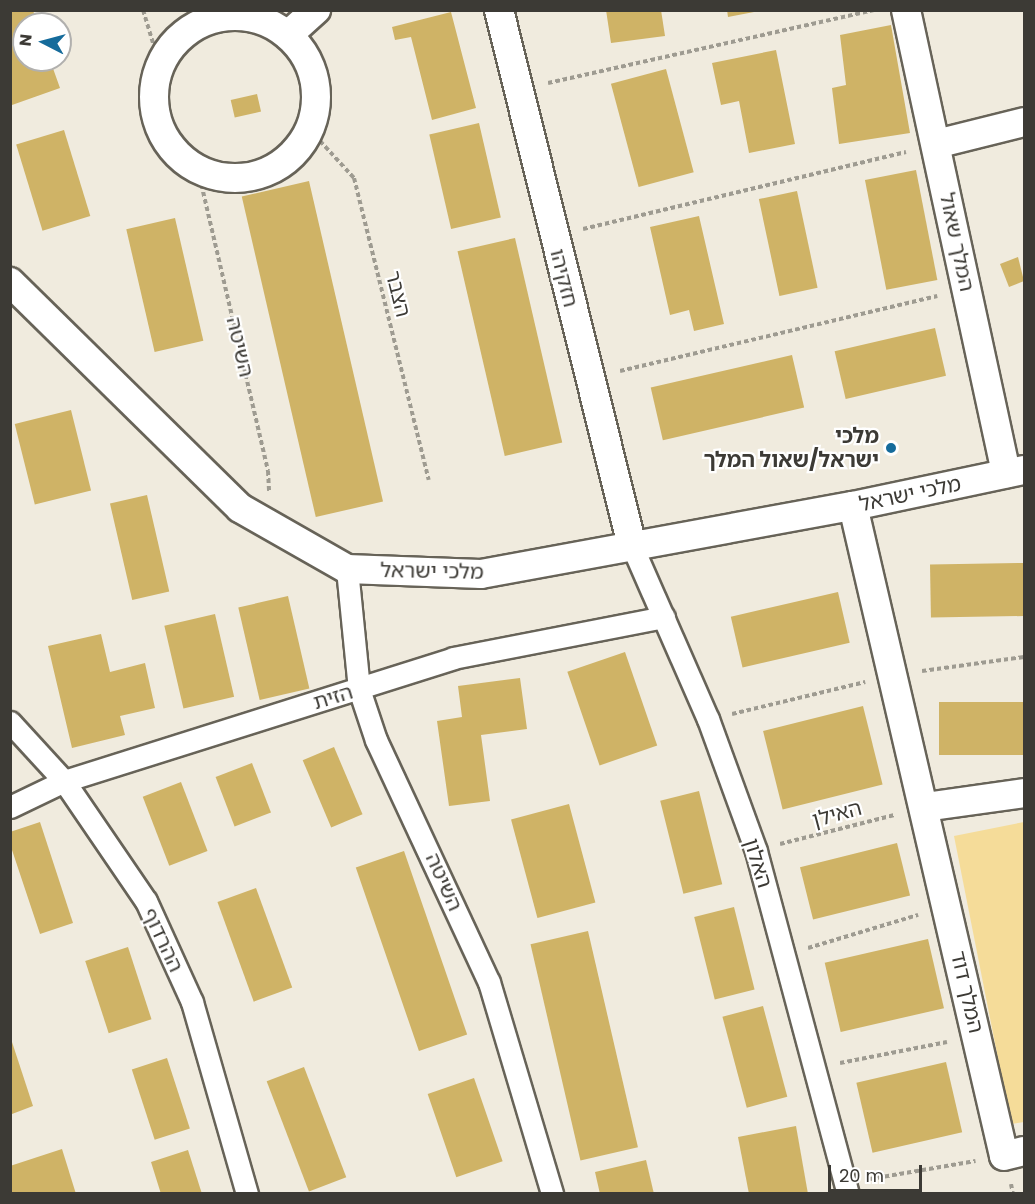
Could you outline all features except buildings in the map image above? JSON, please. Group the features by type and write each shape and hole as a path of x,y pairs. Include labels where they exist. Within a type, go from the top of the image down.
{"street":[{"path":"288,34 316,10"},
{"name":"חזקיהו","path":"499,10 553,236 632,546"},
{"name":"המלך שאול","path":"906,10 967,289 1015,471"},
{"path":"246,16 288,34 305,54 315,79 316,104 310,130 296,152 275,169 250,178 222,178 198,170 175,152 159,126 154,96 160,66 174,43 195,27 219,17 246,16"},
{"path":"936,144 1024,122"},
{"name":"מלכי ישראל","path":"10,282 240,507 347,569 481,574 853,507 1015,471"},
{"name":"המלך דוד","path":"853,507 977,1036 1014,1153"},
{"name":"האלון","path":"632,546 664,617 756,850 847,1188"},
{"name":"השיטה","path":"347,569 359,689 376,740 489,982 552,1194"},
{"name":"הזית","path":"10,807 64,781 453,658 664,617"},
{"name":"ההרדוף","path":"10,722 64,781 146,901 192,1002 247,1194"},
{"path":"925,807 1024,793"}],"path":[{"path":"143,10 160,66"},
{"path":"519,90 875,10"},
{"name":"הצבר","path":"310,130 354,178 429,480"},
{"path":"553,236 936,144"},
{"name":"השיטה","path":"198,170 268,471 270,525"},
{"path":"590,378 967,289"},
{"name":"האילן","path":"756,850 925,807"},
{"path":"784,955 947,906"},
{"path":"815,1068 977,1036"},
{"path":"847,1188 1014,1153"}],"shaded area":[{"path":"1024,822 1024,1122 1011,1124 954,836"}],"place":[{"name":"מלכי ישראל/שאול המלך","path":"891,448"}]}
